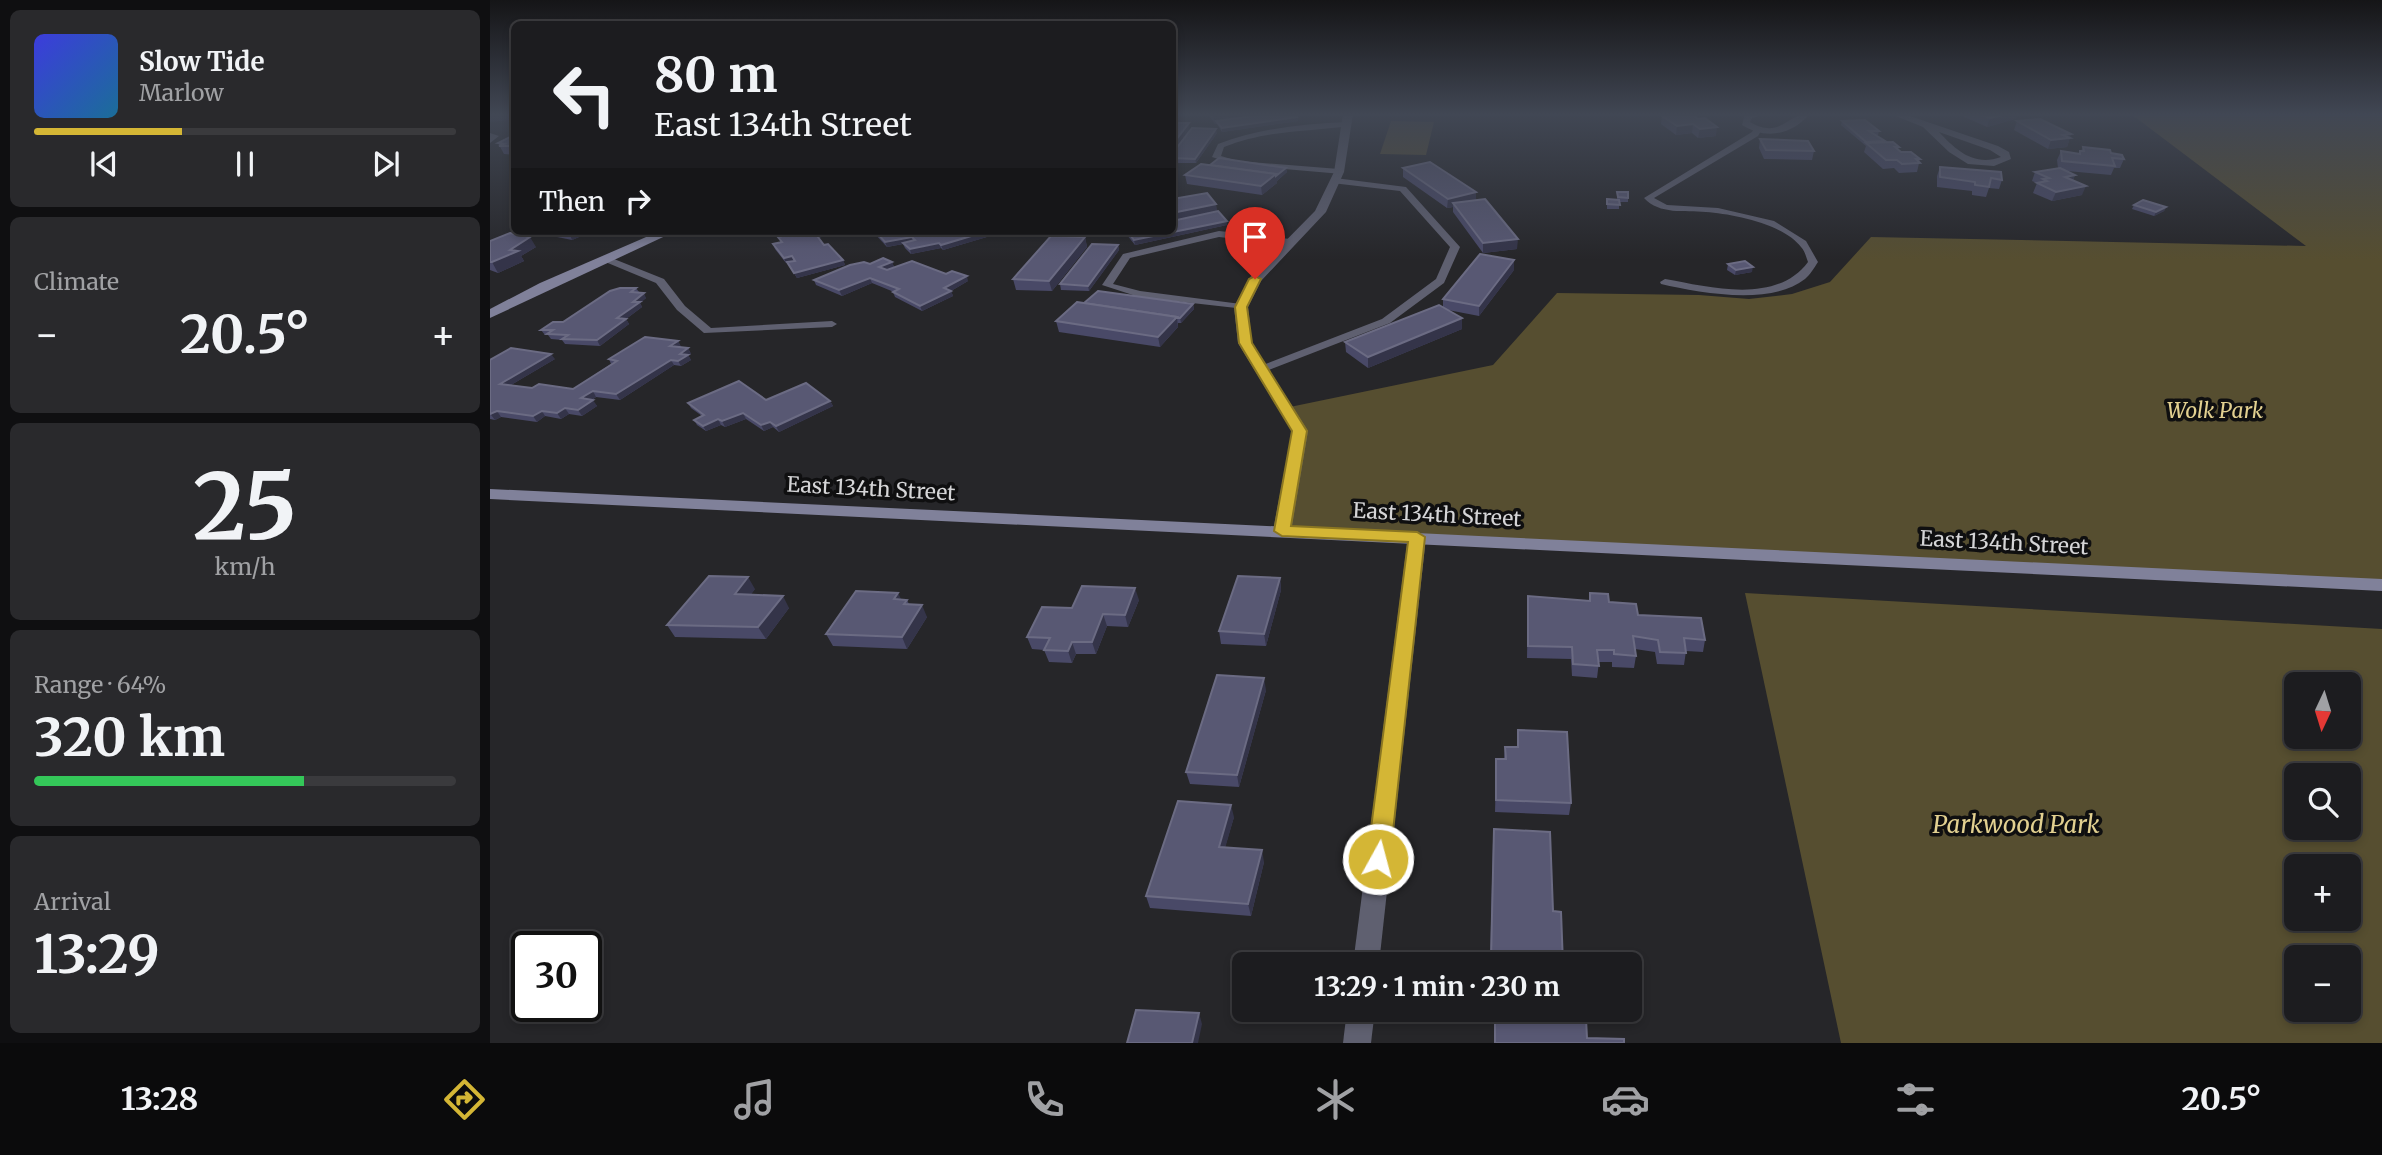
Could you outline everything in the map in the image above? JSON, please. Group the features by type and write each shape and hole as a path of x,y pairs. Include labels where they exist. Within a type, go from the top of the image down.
{"street":[{"path":"1282,531 1300,431 1245,343 1241,307 1255,279 1320,212 1337,177 1340,163"},
{"path":"490,314 661,235"},
{"name":"East 134th Street","path":"490,494 2382,585"},
{"path":"1367,952 1417,537"},
{"path":"1357,1043 1360,1022"}],"lane":[{"path":"1236,163 1403,189 1455,247 1440,281 1386,321 1262,369"},
{"path":"1665,282 1704,290 1776,289 1796,283 1809,272 1813,262 1805,244 1783,230 1755,219 1708,209 1666,206 1653,203 1648,198 1707,163"},
{"path":"1241,307 1139,294 1107,285 1126,256 1171,244 1219,234 1290,242"},
{"path":"606,259 660,281 681,309 708,331 832,324"}],"green space":[{"name":"Wolk Park","path":"2196,163 2382,163 2382,585 1282,531 1300,431 1285,408 1493,365 1557,293 1699,295 1749,299 1792,294 1830,282 1871,237 2306,246"},
{"name":"Parkwood Park","path":"1745,593 2382,629 2382,1043 1841,1043"}],"building":[{"path":"1213,163 1250,163 1286,168 1276,176 1210,165"},
{"path":"1431,163 1476,192 1448,199 1403,168"},
{"path":"2080,163 2114,163 2115,166"},
{"path":"1201,164 1276,174 1261,186 1185,175"},
{"path":"1940,167 2001,172 2002,180 1991,178 1989,187 1975,185 1975,182 1940,177"},
{"path":"2060,168 2075,175 2065,177 2086,186 2056,192 2037,183 2049,178 2035,172"},
{"path":"1617,192 1628,192 1628,198 1618,197"},
{"path":"1207,193 1216,204 1176,212 1176,198"},
{"path":"1485,199 1518,239 1483,243 1453,203"},
{"path":"1607,199 1619,200 1620,205 1607,204"},
{"path":"2143,200 2166,207 2156,212 2134,205"},
{"path":"1218,211 1227,221 1176,231 1176,220"},
{"path":"510,233 530,237 510,250 518,251 492,262 490,241"},
{"path":"816,235 824,245 828,244 843,260 794,273 787,262 795,261 792,256 784,258 773,244 782,242 778,237"},
{"path":"879,235 975,235 941,245 939,243 910,249 903,243 915,240 912,237 885,242"},
{"path":"1130,235 1158,235 1134,240"},
{"path":"1051,236 1085,237 1049,281 1013,279"},
{"path":"1092,244 1118,245 1088,286 1060,284"},
{"path":"1480,254 1514,260 1479,306 1443,299"},
{"path":"883,258 892,262 879,267 887,270 912,261 946,274 952,271 967,276 944,288 951,291 920,306 893,292 899,289 870,278 839,290 814,280 850,265 864,262 870,264"},
{"path":"1745,261 1753,267 1736,270 1728,264"},
{"path":"636,288 631,292 644,293 633,302 640,302 617,318 626,319 597,340 562,339 568,335 547,334 553,330 541,330 553,322 563,322 610,291"},
{"path":"1098,291 1193,304 1180,318 1176,318 1084,303"},
{"path":"1077,302 1177,317 1158,337 1056,321"},
{"path":"1439,305 1462,318 1368,357 1345,342"},
{"path":"645,337 678,341 670,346 688,348 680,354 688,355 678,361 671,360 616,394 593,391 581,398 593,400 578,410 565,408 557,413 542,411 533,416 497,411 490,414 490,360 511,348 551,354 500,384 532,388 539,384 573,389 617,361 609,359"},
{"path":"739,381 766,400 806,383 830,401 776,426 770,422 761,425 743,413 703,426 694,420 704,415 688,403"},
{"path":"709,576 748,577 735,594 783,596 758,627 667,625"},
{"path":"1238,576 1280,578 1264,634 1219,631"},
{"path":"1082,586 1135,588 1125,615 1103,614 1092,642 1072,642 1068,651 1044,650 1050,638 1027,637 1042,607 1072,608"},
{"path":"856,591 898,593 894,599 907,600 904,604 922,605 902,637 826,634"},
{"path":"1590,593 1608,594 1609,602 1636,604 1638,615 1701,618 1705,640 1684,638 1686,653 1660,652 1658,640 1633,636 1636,656 1614,654 1614,650 1597,650 1599,666 1573,664 1572,647 1528,646 1528,596 1590,601"},
{"path":"1217,675 1264,678 1237,775 1186,772"},
{"path":"1518,730 1567,732 1571,803 1496,800 1496,759 1506,759 1505,747 1518,747"},
{"path":"1178,801 1231,805 1219,847 1262,850 1248,904 1146,896"},
{"path":"1494,829 1550,832 1553,911 1561,912 1563,952 1491,952"},
{"path":"1136,1010 1199,1013 1192,1043 1127,1043"},
{"path":"1495,1022 1586,1022 1587,1038 1624,1039 1624,1043 1495,1043"}],"route":[{"path":"1255,279 1241,307 1245,343 1300,431 1282,531 1417,537 1378,859"}]}
